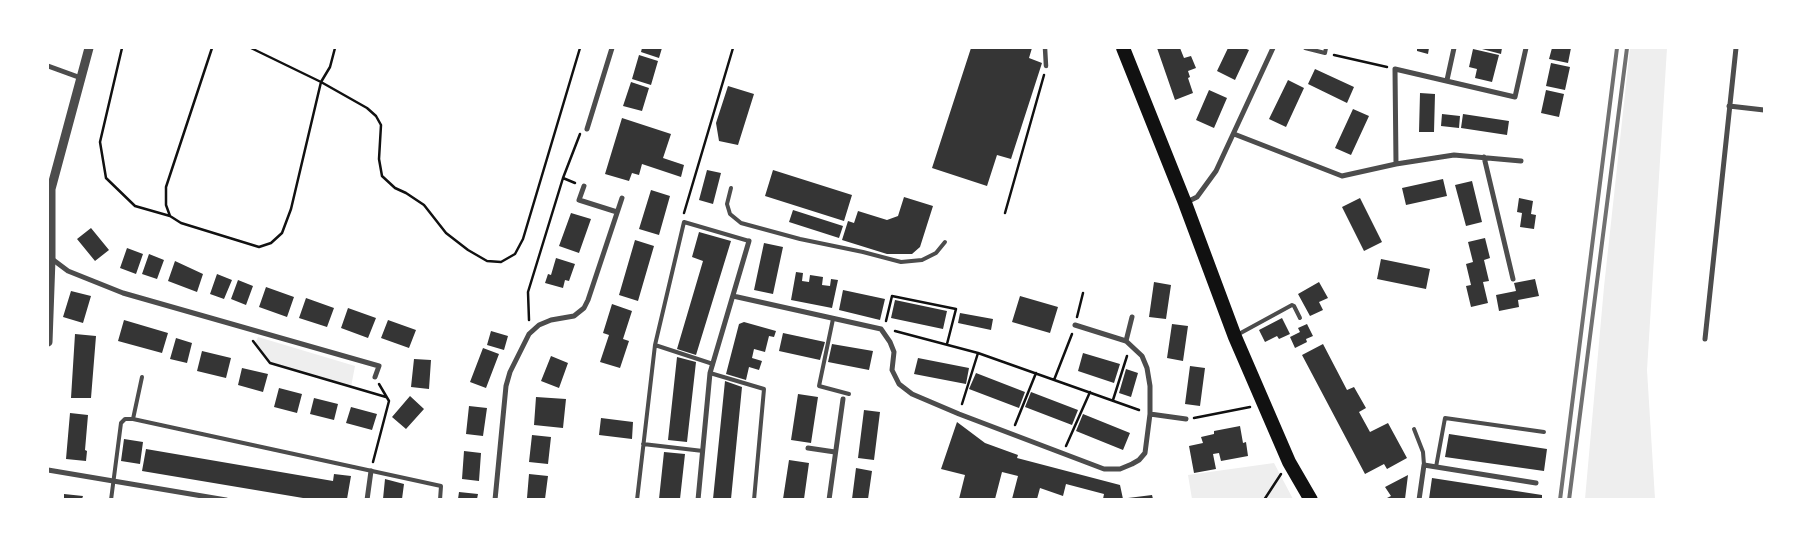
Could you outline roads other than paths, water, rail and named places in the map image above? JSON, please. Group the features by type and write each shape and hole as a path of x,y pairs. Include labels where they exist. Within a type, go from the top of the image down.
{"highway":[{"path":"1123,48 1235,336 1289,462 1311,500"}],"street":[{"path":"48,342 51,259 49,187 89,48"},
{"path":"587,129 612,48"},
{"path":"1045,48 1046,66"},
{"path":"1185,204 1198,197 1209,183 1234,134 1273,48"},
{"path":"1447,80 1454,48"},
{"path":"1396,164 1395,69 1515,97 1526,48"},
{"path":"1705,339 1736,48"},
{"path":"48,66 81,78"},
{"path":"1729,106 1764,110"},
{"path":"1234,134 1342,176 1396,164 1454,155 1521,161"},
{"path":"1484,157 1513,279"},
{"path":"584,186 579,200 617,212"},
{"path":"495,500 506,386 510,372 529,334 539,325 551,320 574,316 584,308 622,198"},
{"path":"698,500 710,373 748,241"},
{"path":"51,259 68,271 123,293 378,366 375,377"},
{"path":"732,296 833,319 883,328 894,352 892,370 899,384 912,394 959,414 1104,469 1120,469 1140,460 1145,453 1150,414 1150,386 1147,368 1142,356 1128,343 1075,325"},
{"path":"1128,343 1132,317"},
{"path":"829,500 843,399"},
{"path":"1150,414 1186,419"},
{"path":"808,448 835,452"},
{"path":"1419,500 1424,465 1536,483"},
{"path":"48,470 226,500"},
{"path":"367,500 371,471"}],"lane":[{"path":"1305,48 1325,53 1326,48"},
{"path":"731,188 727,204 730,214 741,223 800,239 901,262 922,260 936,253 945,242"},
{"path":"637,500 655,345 684,222 748,241"},
{"path":"1235,336 1292,305 1300,318"},
{"path":"833,319 818,386 849,394"},
{"path":"655,345 713,364"},
{"path":"710,373 764,389 754,500"},
{"path":"133,419 142,377"},
{"path":"1436,467 1445,418 1544,432"},
{"path":"112,500 121,423 125,419 133,419 441,486 440,500"},
{"path":"1414,429 1423,452 1424,465"},
{"path":"643,444 703,451"}],"railway":[{"path":"1560,500 1617,48"},
{"path":"1569,500 1627,48"}]}
